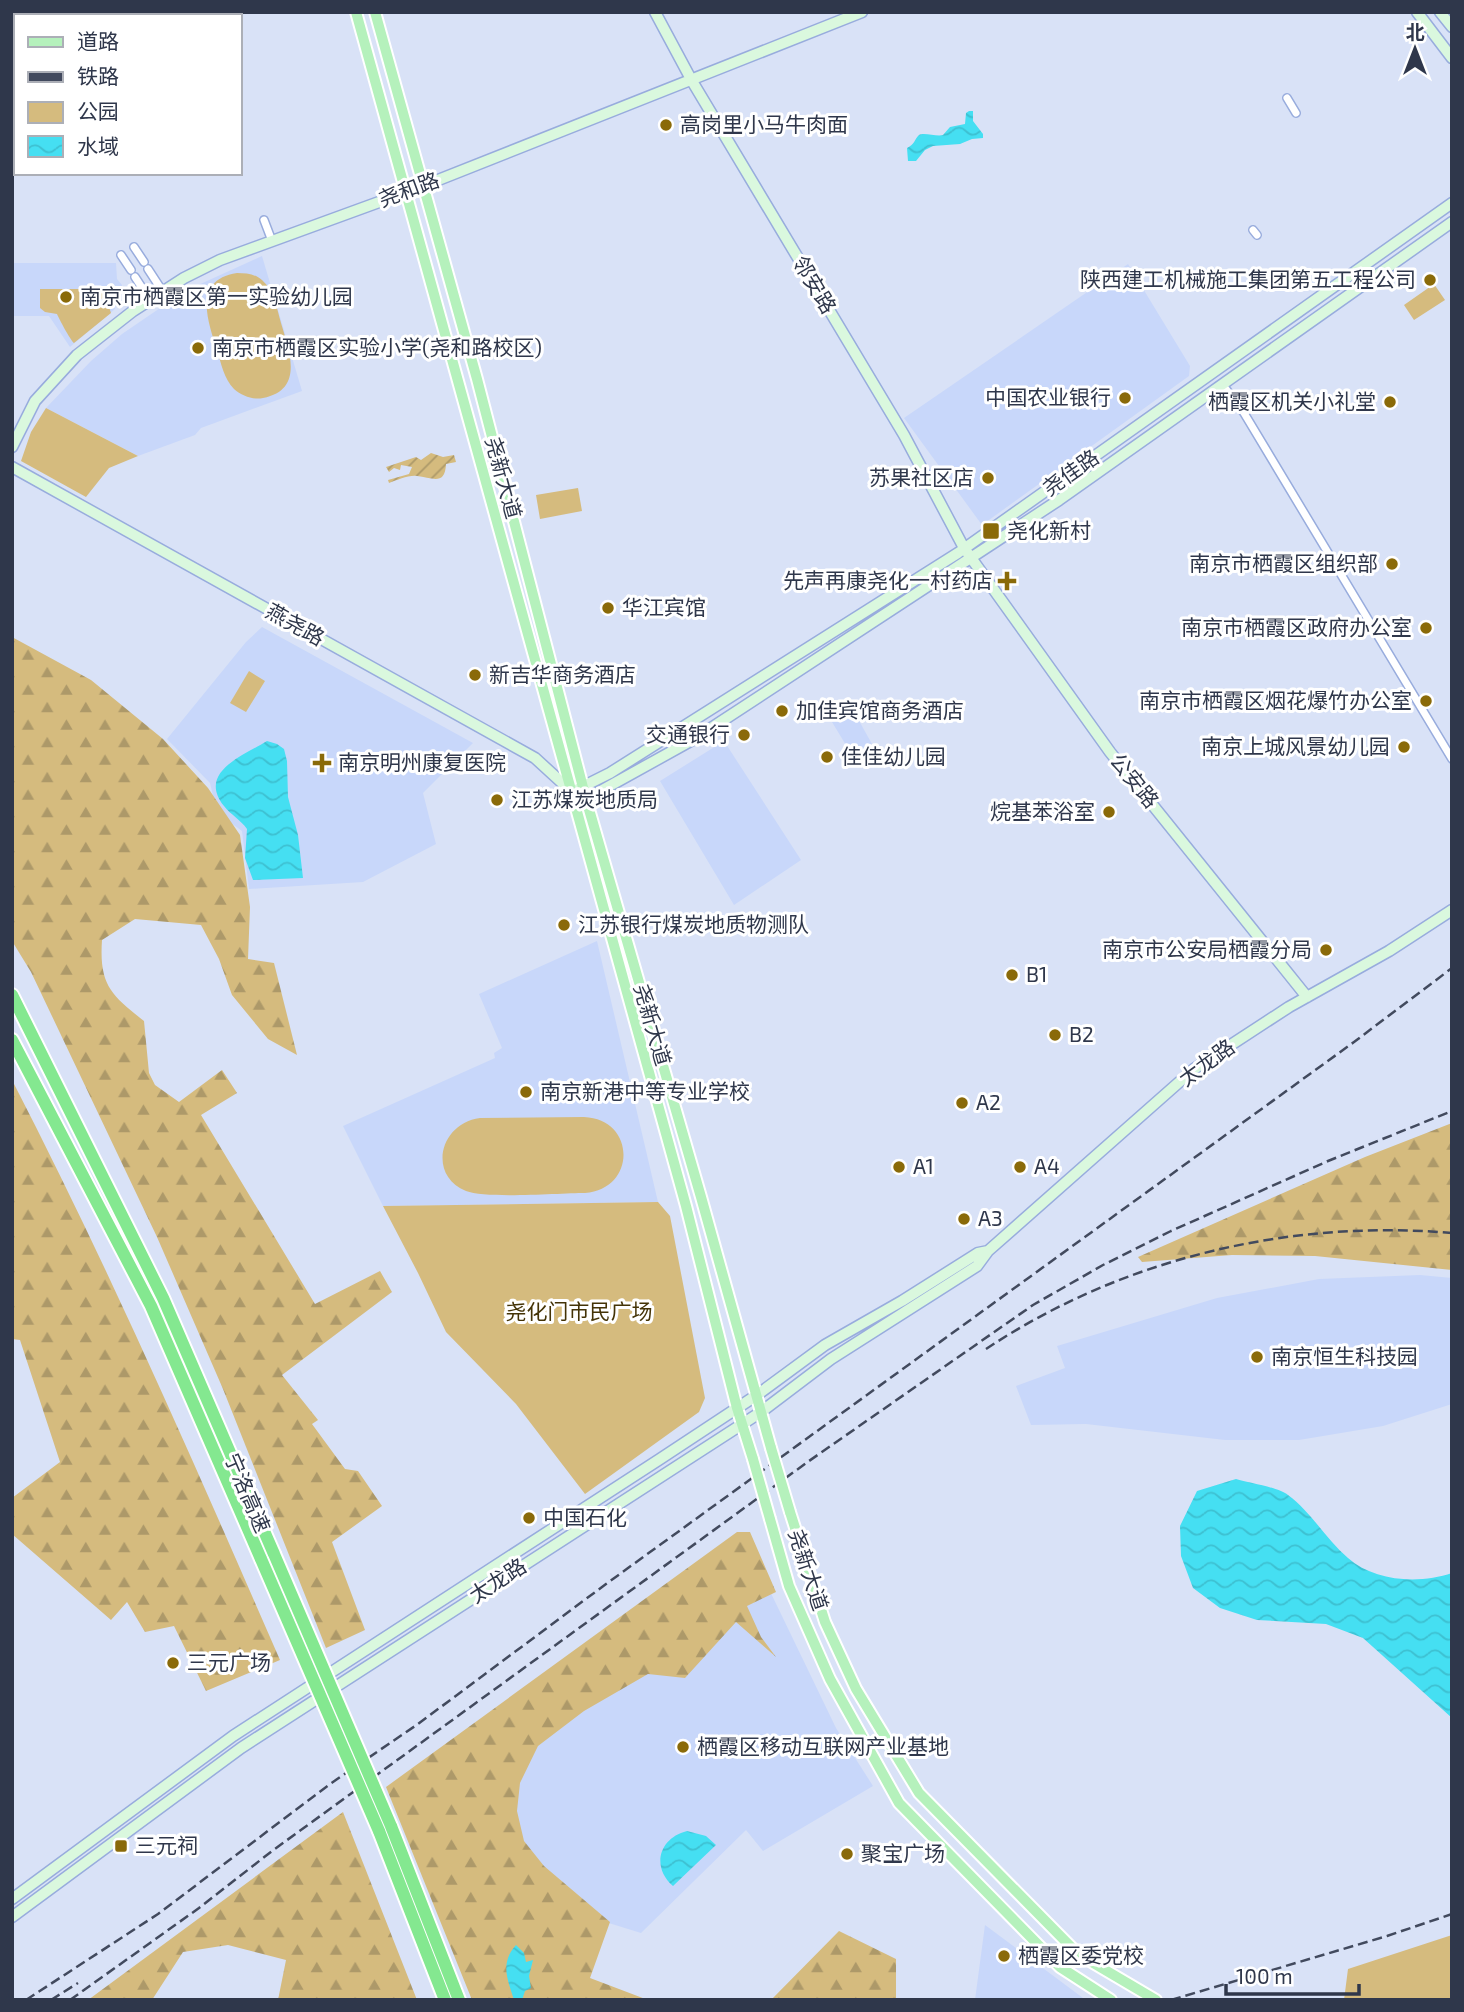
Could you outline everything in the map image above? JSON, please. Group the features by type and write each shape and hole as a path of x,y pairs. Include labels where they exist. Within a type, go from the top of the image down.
{"highway":[{"name":"宁洛高速","path":"12,995 163,1298 267,1556"},
{"name":"宁洛高速","path":"12,1040 152,1306 267,1556 459,2000"},
{"name":"宁洛高速","path":"385,1829 445,2000"}],"main road":[{"name":"尧新大道","path":"356,12 686,1206 741,1423 789,1586 830,1679 899,1803 1060,1967 1111,2000"},
{"name":"尧新大道","path":"375,12 477,379 586,799 771,1448 825,1622 856,1689 919,1793 1078,1954 1156,2000"},
{"name":"邻安路","path":"655,12 692,81 904,435 971,558"},
{"name":"尧和路","path":"12,447 35,401 77,355 150,300 220,260 424,186 862,12"},
{"path":"1417,12 1452,58"},
{"path":"1440,12 1452,27"},
{"name":"尧佳路","path":"571,791 584,787 621,766 964,548 1452,203"},
{"name":"尧佳路","path":"586,799 696,738 1059,500 1452,222"},
{"name":"燕尧路","path":"12,467 535,758 571,791"},
{"name":"公安路","path":"971,558 1110,752 1307,997"},
{"path":"571,791 586,799"},
{"name":"太龙路","path":"12,1917 240,1748 761,1412 831,1359 977,1266 988,1251 1194,1069 1307,997 1389,951 1452,909"},
{"name":"太龙路","path":"12,1899 233,1736 757,1395 836,1339 978,1253 988,1251"}],"street":[{"path":"1287,98 1296,113"},
{"path":"264,220 272,241"},
{"path":"134,247 163,292"},
{"path":"121,255 150,300"},
{"path":"1223,385 1244,414 1452,759"}],"shaded area":[{"name":"南京市栖霞区实验小学(尧和路校区)","path":"262,256 302,391 201,428 195,435 138,456 46,408 91,361 122,334 185,291"},
{"name":"南京市栖霞区第一实验幼儿园","path":"12,263 116,263 117,279 122,285 115,309 70,347 49,316 12,316"},
{"path":"1128,264 1190,366 1189,376 982,525 904,418"},
{"name":"南京明州康复医院","path":"262,627 473,743 423,793 436,844 363,882 249,889 242,831 227,820 214,800 210,783 167,739 246,642"},
{"path":"853,710 872,744 852,755 832,722"},
{"path":"724,741 801,860 734,905 660,781"},
{"name":"南京新港中等专业学校","path":"597,941 658,1202 383,1206 343,1126 495,1058 494,1053 502,1048 479,994"},
{"name":"南京恒生科技园","path":"1420,1275 1452,1278 1452,1404 1383,1426 1299,1440 1225,1440 1086,1424 1031,1425 1016,1386 1065,1368 1057,1346 1217,1298 1319,1279"},
{"name":"栖霞区移动互联网产业基地","path":"767,1585 836,1728 873,1786 763,1851 746,1830 641,1933 599,1920 541,1868 489,1795 488,1766"},
{"name":"栖霞区委党校","path":"985,1925 1083,1998 1085,2000 975,2000"}],"green space":[{"path":"237,273 256,276 269,289 290,356 291,368 285,387 276,394 263,398 244,395 231,385 225,376 210,327 207,303 209,293 214,284 223,277"},
{"path":"1434,284 1445,300 1414,320 1404,305"},
{"path":"40,289 104,289 104,297 98,302 109,307 111,313 74,343 57,314 45,312 40,308"},
{"path":"46,408 138,456 109,468 86,497 21,461 31,432"},
{"path":"431,453 443,457 454,455 456,462 446,464 440,478 414,476 389,483 388,480 409,474 412,467 401,465 400,470 394,468 389,472 386,467 416,457 421,460"},
{"path":"578,488 582,511 540,519 536,495"},
{"path":"12,637 91,680 163,739 208,788 240,835 250,907 248,959 274,963 297,1055 268,1039 232,995 219,959 201,925 135,919 102,940 103,968 105,979 115,996 144,1021 149,1073 155,1085 179,1102 222,1070 237,1093 201,1115 315,1304 380,1271 392,1292 282,1375 318,1420 312,1424 345,1469 358,1471 382,1506 332,1542 365,1630 326,1648 223,1389 157,1237 31,972 12,941"},
{"path":"249,671 265,681 246,712 230,703"},
{"path":"12,1080 184,1441 280,1660 206,1691 174,1626 145,1632 127,1602 111,1620 12,1534 12,1498 60,1462 20,1340 12,1339"},
{"path":"584,1117 601,1121 613,1129 621,1141 624,1154 621,1168 614,1180 602,1189 585,1193 476,1193 466,1191 446,1174 443,1150 455,1129 466,1122 480,1118"},
{"path":"1452,1123 1452,1270 1315,1256 1232,1255 1142,1262 1138,1257 1365,1157"},
{"name":"尧化门市民广场","path":"658,1202 670,1216 705,1398 699,1412 585,1494 516,1404 446,1332 383,1206"},
{"path":"737,1532 750,1532 776,1592 747,1606 761,1637 776,1657 736,1622 685,1678 648,1674 584,1711 538,1746 520,1783 517,1811 524,1841 544,1866 610,1922 590,1978 648,2000 472,2000 386,1787"},
{"path":"343,1812 417,2000 278,2000 286,1960 228,1945 183,1952 152,2000 88,2000"},
{"path":"839,1931 896,1959 896,2000 771,2000"},
{"path":"1452,1935 1452,2000 1344,2000 1348,1969"}],"water":[{"path":"973,111 973,121 983,138 960,144 933,146 925,150 916,161 908,161 907,148 919,135 943,135 950,127 965,124 966,113"},
{"path":"267,741 284,749 288,797 298,835 303,878 253,880 245,858 247,829 224,806 217,794 219,774 226,766"},
{"path":"1236,1479 1271,1487 1288,1495 1348,1558 1371,1572 1398,1579 1426,1579 1452,1573 1452,1718 1363,1638 1326,1624 1257,1620 1220,1608 1193,1588 1181,1556 1180,1526 1197,1491"},
{"path":"687,1831 706,1836 716,1845 673,1886 662,1870 661,1854 670,1840"},
{"path":"516,1945 524,1953 526,1962 533,1960 529,1976 531,1988 525,1991 522,2000 514,2000 506,1971 508,1958"}],"railway":[{"path":"26,2000 158,1914 330,1784 418,1724 1452,968"},
{"path":"70,2000 809,1461 1033,1305 1103,1265 1171,1231 1328,1161 1452,1111"},
{"path":"986,1349 1039,1317 1094,1291 1151,1269 1210,1252 1269,1240 1330,1232 1391,1230 1452,1233"},
{"path":"1171,2000 1452,1914"},
{"path":"51,2000 78,1983"}],"place":[{"name":"高岗里小马牛肉面","path":"666,125"},
{"name":"陕西建工机械施工集团第五工程公司","path":"1430,280"},
{"name":"南京市栖霞区第一实验幼儿园","path":"66,297"},
{"name":"南京市栖霞区实验小学(尧和路校区)","path":"198,348"},
{"name":"中国农业银行","path":"1125,398"},
{"name":"栖霞区机关小礼堂","path":"1390,402"},
{"name":"苏果社区店","path":"988,478"},
{"name":"尧化新村","path":"991,531"},
{"name":"南京市栖霞区组织部","path":"1392,564"},
{"name":"先声再康尧化一村药店","path":"1007,581"},
{"name":"华江宾馆","path":"608,608"},
{"name":"南京市栖霞区政府办公室","path":"1426,628"},
{"name":"新吉华商务酒店","path":"475,675"},
{"name":"南京市栖霞区烟花爆竹办公室","path":"1426,701"},
{"name":"加佳宾馆商务酒店","path":"782,711"},
{"name":"交通银行","path":"744,735"},
{"name":"南京上城风景幼儿园","path":"1404,747"},
{"name":"佳佳幼儿园","path":"827,757"},
{"name":"南京明州康复医院","path":"322,763"},
{"name":"江苏煤炭地质局","path":"497,800"},
{"name":"烷基苯浴室","path":"1109,812"},
{"name":"江苏银行煤炭地质物测队","path":"564,925"},
{"name":"南京市公安局栖霞分局","path":"1326,950"},
{"name":"B1","path":"1012,975"},
{"name":"B2","path":"1055,1035"},
{"name":"南京新港中等专业学校","path":"526,1092"},
{"name":"A2","path":"962,1103"},
{"name":"A1","path":"899,1167"},
{"name":"A4","path":"1020,1167"},
{"name":"A3","path":"964,1219"},
{"name":"南京恒生科技园","path":"1257,1357"},
{"name":"中国石化","path":"529,1518"},
{"name":"三元广场","path":"173,1663"},
{"name":"栖霞区移动互联网产业基地","path":"683,1747"},
{"name":"三元祠","path":"121,1846"},
{"name":"聚宝广场","path":"847,1854"},
{"name":"栖霞区委党校","path":"1004,1956"}]}
